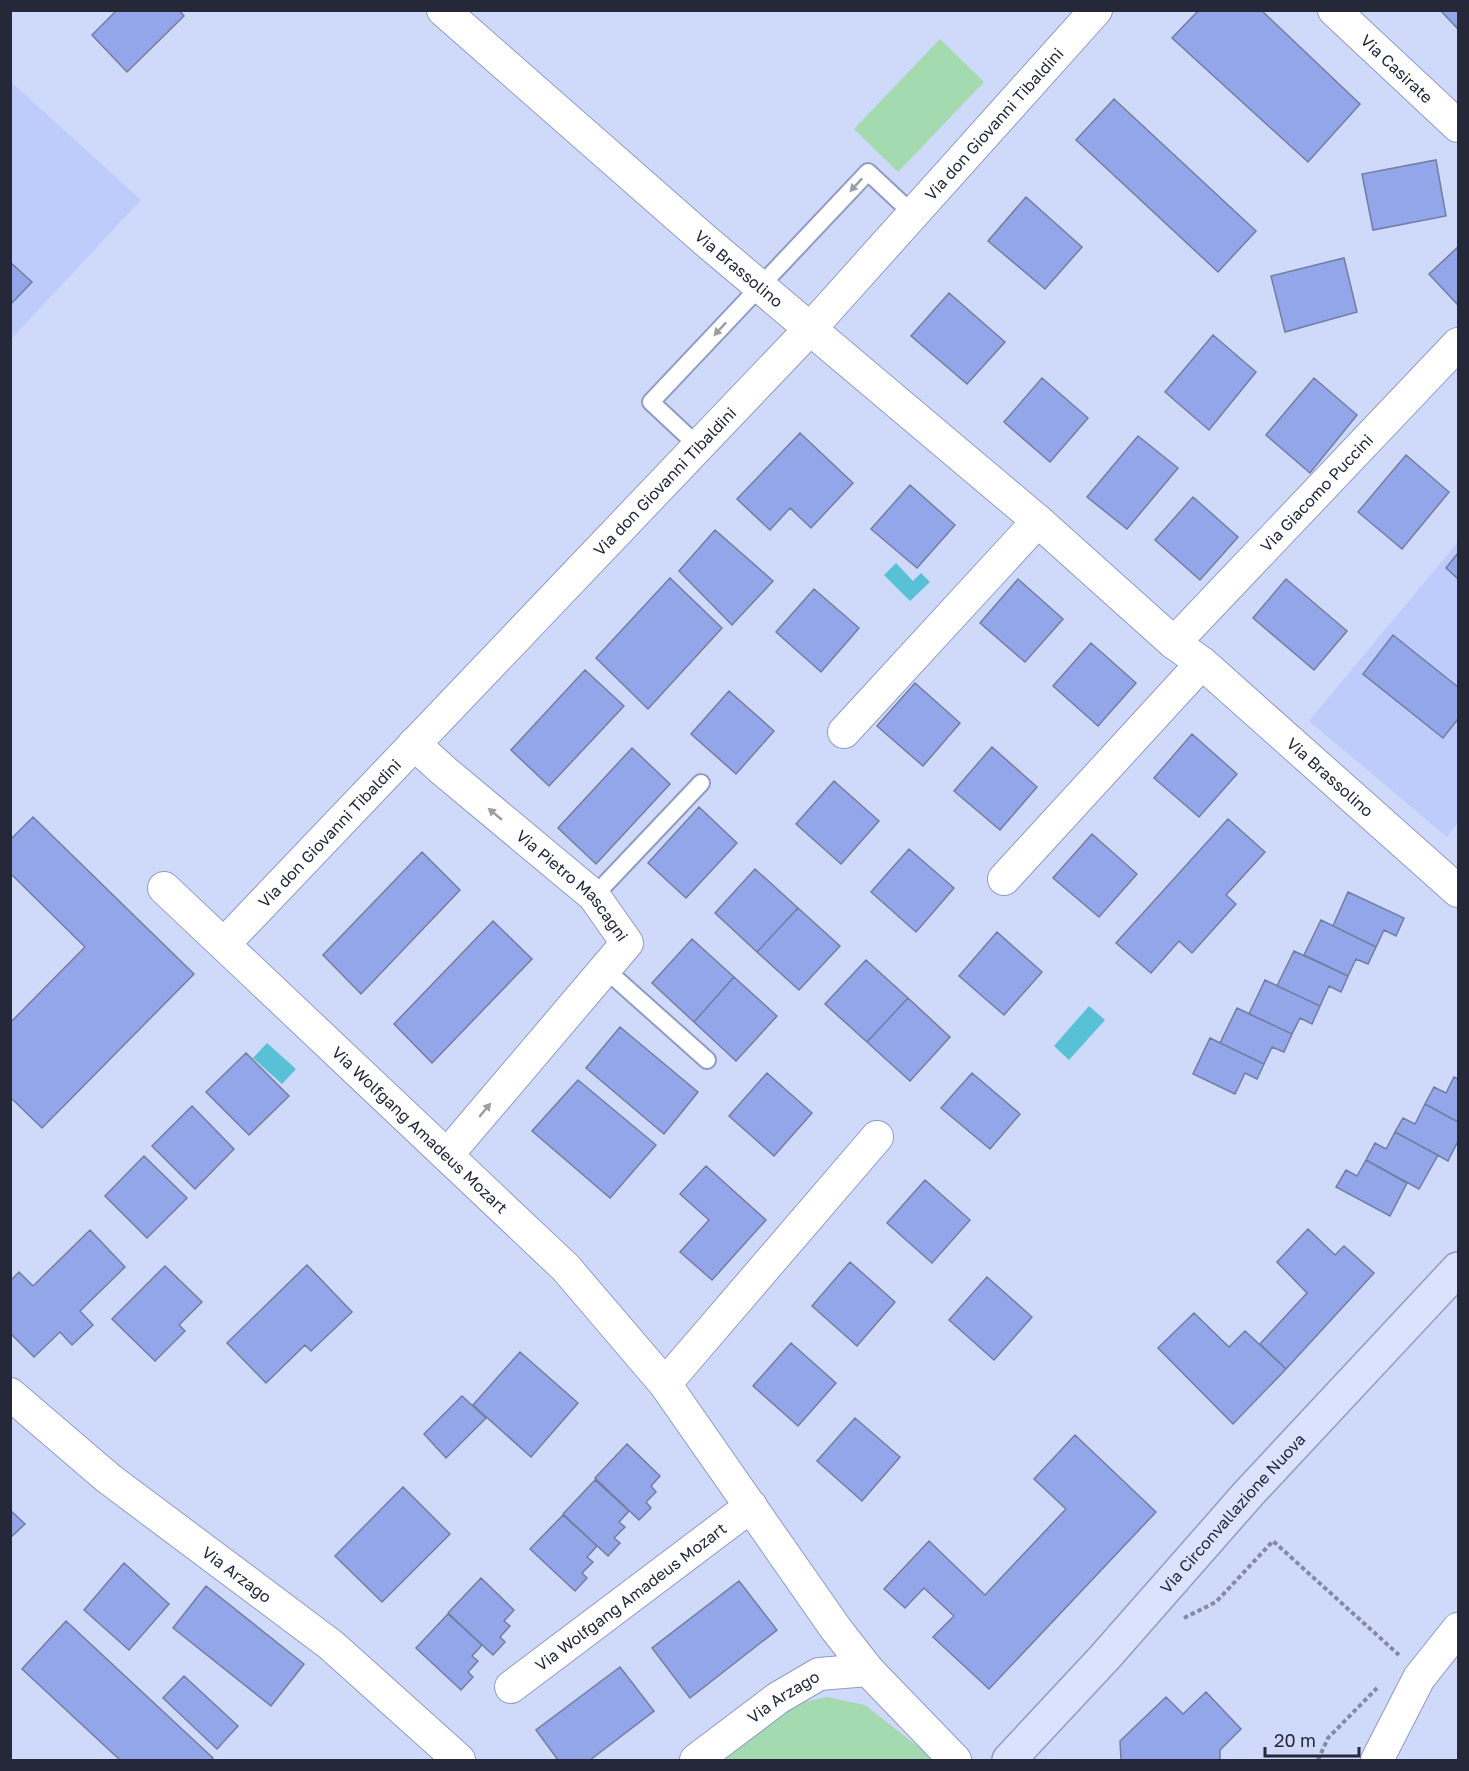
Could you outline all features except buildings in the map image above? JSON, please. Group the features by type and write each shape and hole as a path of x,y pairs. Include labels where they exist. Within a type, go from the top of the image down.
{"main road":[{"name":"Via Circonvallazione Nuova","path":"1009,1761 1105,1657 1249,1493 1458,1269"}],"street":[{"name":"Via Brassolino","path":"443,10 760,287 1038,521 1174,643 1202,663 1458,891"},
{"name":"Via don Giovanni Tibaldini","path":"224,944 810,329 1096,10"},
{"name":"Via Casirate","path":"1334,10 1458,126"},
{"name":"Via Giacomo Puccini","path":"1174,643 1458,344"},
{"path":"844,732 1038,521"},
{"path":"1004,879 1202,663"},
{"name":"Via Pietro Mascagni","path":"414,744 594,896 627,943 447,1155"},
{"name":"Via Wolfgang Amadeus Mozart","path":"164,888 566,1268 665,1384 836,1629 868,1670"},
{"path":"665,1384 877,1137"},
{"name":"Via Arzago","path":"10,1394 108,1478 332,1646 459,1761"},
{"name":"Via Wolfgang Amadeus Mozart","path":"511,1687 751,1506"},
{"path":"1377,1761 1419,1678 1458,1629"},
{"path":"868,1670 955,1761"},
{"name":"Via Arzago","path":"696,1761 778,1698 819,1674 868,1670"}],"lane":[{"path":"698,446 651,402 868,172 913,214"},
{"path":"594,896 701,783"},
{"path":"605,969 707,1060"}],"path":[{"path":"1182,1620 1216,1602 1273,1541 1404,1660"},
{"path":"1318,1761 1328,1738 1381,1683"}],"shaded area":[{"path":"940,39 984,82 898,172 854,129"},
{"path":"10,81 141,200 11,339 10,339"},
{"path":"1458,542 1458,822 1447,837 1309,721"},
{"path":"896,563 913,581 921,573 930,582 910,601 884,575"},
{"path":"1089,1006 1105,1020 1069,1060 1054,1046"},
{"path":"267,1043 296,1069 282,1084 253,1058"},
{"path":"827,1697 865,1705 935,1760 725,1760 790,1705"}]}
